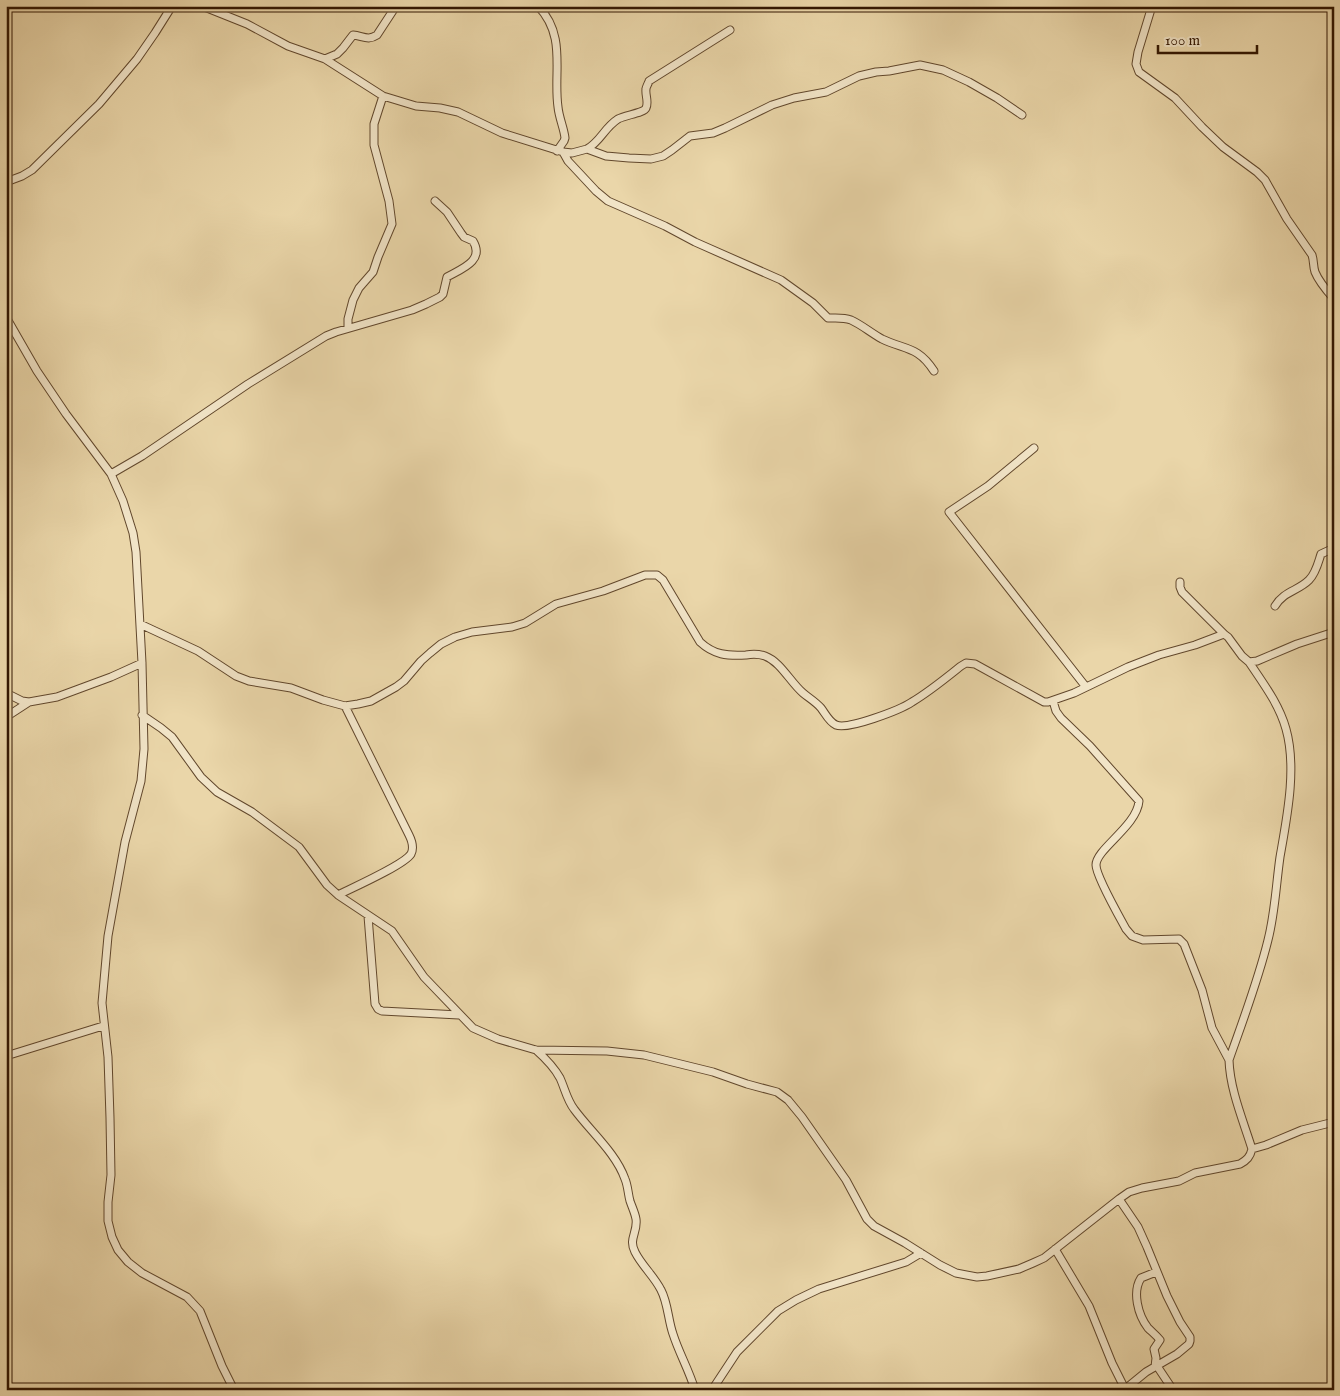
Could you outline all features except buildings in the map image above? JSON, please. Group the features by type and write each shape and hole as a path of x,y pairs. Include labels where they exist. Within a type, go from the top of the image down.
{"street":[{"path":"6,182 32,170 99,104 137,59 156,33 172,6"},
{"path":"202,6 247,24 288,46 325,59 383,96 416,106 458,112 502,133 572,153 587,149 596,143 612,123 624,116 644,111 646,108 646,88 649,81 730,30"},
{"path":"325,59 338,54 353,35 368,39 373,38 396,6"},
{"path":"538,6 548,19 557,42 558,106 566,138 560,151"},
{"path":"1152,6 1138,52 1136,64 1139,72 1175,98 1216,140 1265,180 1287,218 1312,255 1316,275 1334,299"},
{"path":"587,149 606,156 651,159 662,156 690,136 719,131 772,105 794,98 826,92 859,76 920,65 943,70 961,78 997,98 1022,115"},
{"path":"348,328 348,319 353,300 359,288 373,272 392,224 389,202 374,145 374,124 383,96"},
{"path":"560,151 596,191 608,201 781,280 813,303 828,318 852,320 884,340 920,354 934,371"},
{"path":"110,474 142,456 248,384 326,336 412,310 440,297 444,291 447,277 473,261 476,252 473,241 460,233 447,212 435,201"},
{"path":"6,317 37,371 110,474 123,501 133,533 138,569 144,732 143,767 125,842 108,936 102,1003 108,1057 110,1118 111,1175 108,1221 118,1250 128,1262 142,1273 187,1297 197,1307 234,1390"},
{"path":"1034,448 988,486 949,512 1086,687"},
{"path":"1275,606 1280,598 1308,581 1321,554 1334,548"},
{"path":"140,624 198,651 236,676 263,684 282,685 345,706 371,701 396,687 430,653 441,644 455,637 472,632 512,627 525,623 556,604 603,591 645,575 657,575 662,580 700,642 706,648 717,654 755,654 765,656 776,663 793,683 820,707 827,717 835,724 843,726 889,713 911,702 966,664 975,664 1044,702 1053,701 1128,667 1224,634"},
{"path":"142,715 172,738 201,777 217,792 252,812 299,847 327,885 338,895 392,931 420,972 472,1028 511,1044 536,1050 616,1051 644,1055 713,1072 746,1084 777,1092 788,1100 802,1117 846,1180 867,1219 874,1226 905,1242 956,1273 977,1277 1019,1269 1044,1258 1129,1192 1179,1181 1209,1169 1240,1164 1251,1154 1252,1149 1230,1073 1230,1060 1268,939 1288,808 1290,782 1288,740 1283,719 1276,704 1249,662 1182,592 1180,582"},
{"path":"1249,662 1257,661 1297,644 1334,632"},
{"path":"6,693 22,701 29,702 57,697 110,678 142,663"},
{"path":"1053,701 1056,711 1062,718 1139,801 1134,816 1100,856 1096,864 1098,875 1126,929 1132,936 1143,940 1179,939 1184,944 1202,990 1212,1028 1230,1060"},
{"path":"6,717 29,702"},
{"path":"338,895 383,873 404,860 410,855 413,848 409,835 345,706"},
{"path":"368,916 375,1004 378,1009 382,1011 459,1014"},
{"path":"6,1056 104,1026"},
{"path":"536,1050 555,1069 572,1107 597,1135 623,1175 636,1220 632,1243 662,1292 672,1332 692,1378 695,1390"},
{"path":"1252,1149 1302,1130 1334,1122"},
{"path":"1055,1249 1089,1306 1124,1389 1185,1348 1189,1344 1190,1337 1180,1322 1156,1272 1138,1227 1119,1199"},
{"path":"712,1390 737,1352 778,1311 820,1289 906,1262 921,1253"},
{"path":"1156,1272 1141,1278 1137,1294 1139,1310 1144,1322 1160,1340 1154,1350 1156,1366 1173,1390"}]}
